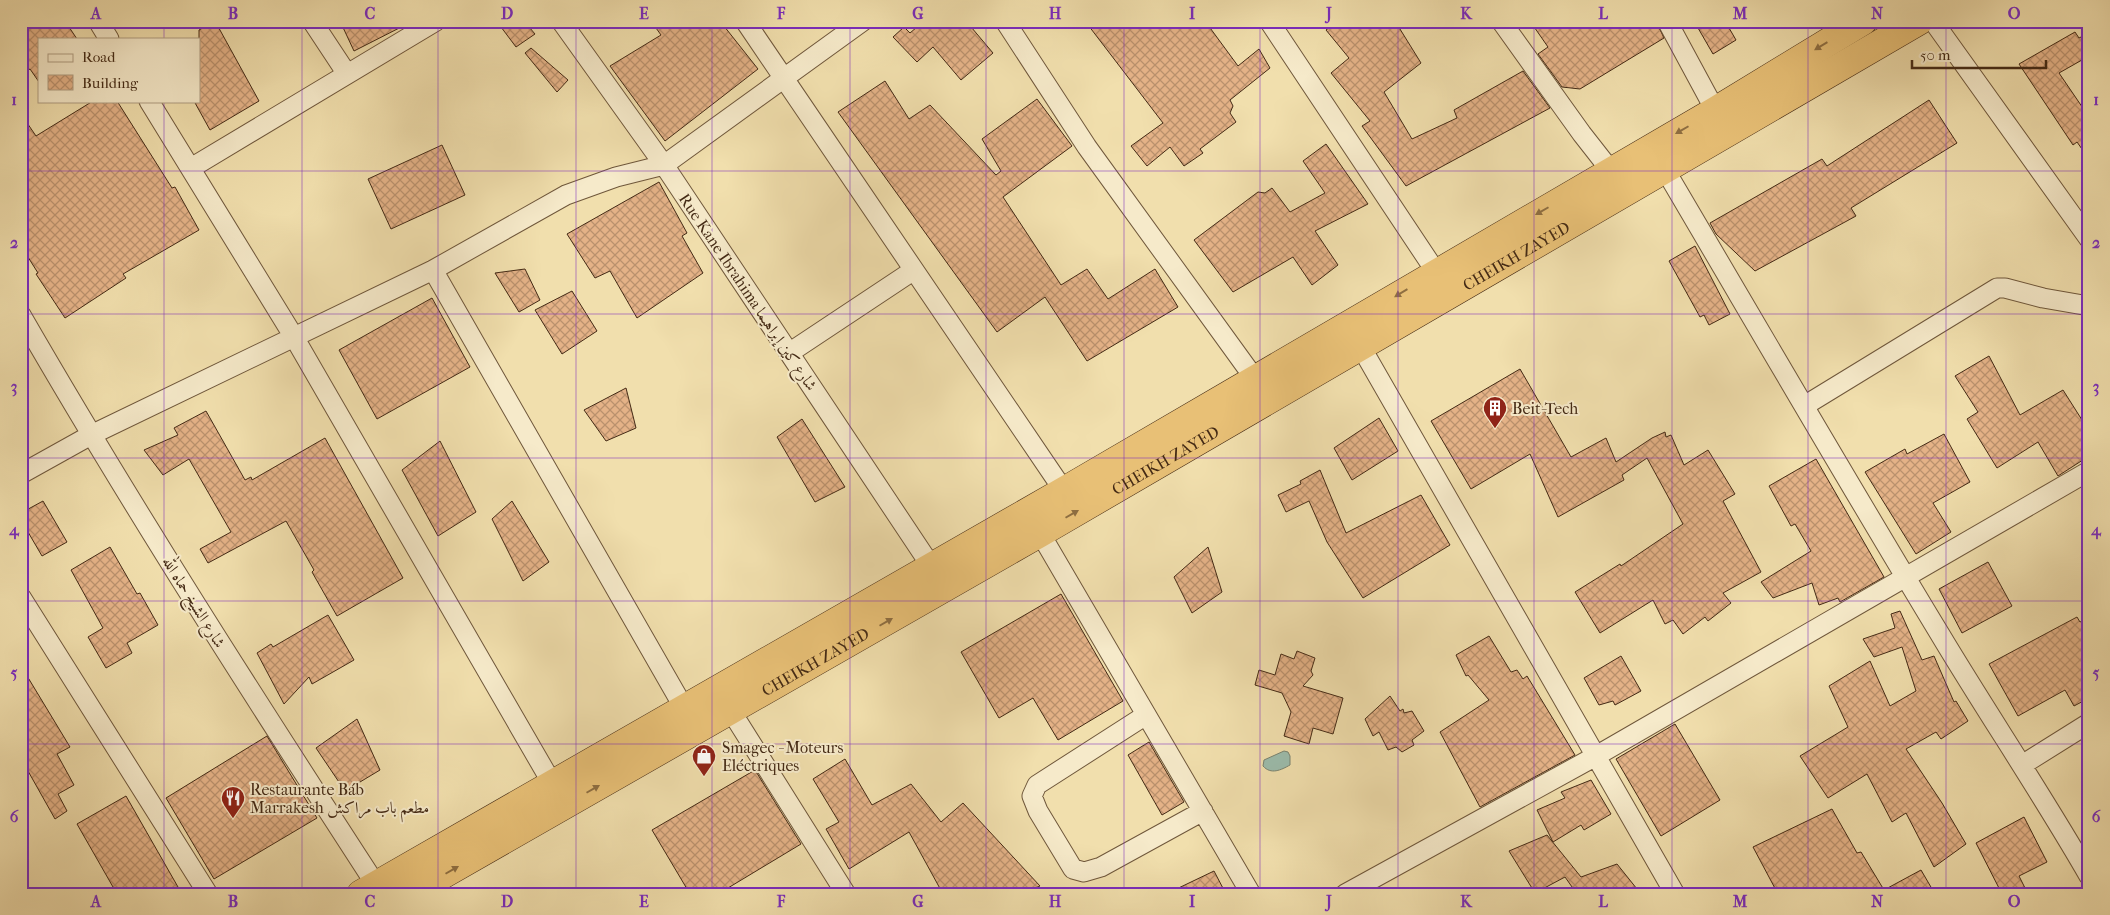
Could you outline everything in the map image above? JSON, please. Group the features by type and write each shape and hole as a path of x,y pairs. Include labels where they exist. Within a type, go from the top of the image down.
{"highway":[{"name":"CHEIKH ZAYED","path":"414,893 1040,533 1664,168 1721,121 1863,21"},
{"name":"CHEIKH ZAYED","path":"368,889 1064,490 1611,171 1721,121 1919,21"}],"street":[{"path":"98,21 109,38"},
{"path":"312,21 347,74"},
{"path":"191,168 436,21"},
{"name":"Rue Kane Ibrahima شارع كين إبراهيما","path":"561,21 664,166 931,566"},
{"path":"745,21 1064,490"},
{"path":"21,474 91,435 433,270 566,196 616,177 664,166 863,21"},
{"path":"1004,21 1088,147 1255,379"},
{"path":"1269,21 1436,272"},
{"path":"1501,21 1582,134 1611,171"},
{"path":"1668,21 1721,121"},
{"path":"1933,21 2089,239"},
{"path":"150,102 294,337 553,784"},
{"path":"1664,168 1984,708 2022,765 2089,876"},
{"path":"433,270 684,708"},
{"path":"789,353 914,270"},
{"path":"1804,406 1997,288 2005,288 2043,298 2089,306"},
{"name":"شارع الشيخ حماه الله","path":"21,315 91,435 227,654 368,889"},
{"path":"1361,346 1675,894"},
{"path":"1345,894 1596,756 2089,471"},
{"path":"1040,533 1251,894"},
{"path":"21,597 208,894"},
{"path":"731,711 846,894"},
{"path":"1146,715 1037,785 1032,796 1038,811 1073,869 1084,872 1101,867 1203,811"},
{"path":"2022,765 2089,723"}],"shaded area":[{"path":"1284,751 1288,752 1290,756 1290,765 1273,771 1263,766 1264,760"}],"building":[{"path":"21,21 65,21 76,38 38,38 38,81 30,69 21,75"},
{"path":"215,21 259,101 210,130 195,102 200,102 199,30"},
{"path":"340,21 413,21 354,51"},
{"path":"511,21 524,21 535,34 516,47 501,27"},
{"path":"651,21 720,21 758,69 665,141 610,66 661,35"},
{"path":"924,21 966,21 993,53 961,80 933,47 917,62 893,37 904,27 910,33"},
{"path":"1085,21 1205,21 1238,66 1259,49 1270,68 1230,100 1233,106 1230,113 1236,122 1200,149 1203,153 1184,166 1170,147 1147,166 1131,146 1163,123"},
{"path":"1338,21 1395,21 1421,63 1384,92 1412,139 1457,118 1454,110 1523,71 1550,108 1406,186 1362,126 1370,121 1331,73 1349,58 1326,30"},
{"path":"1530,21 1656,21 1664,38 1580,89 1562,87 1538,54 1548,47"},
{"path":"1694,21 1725,21 1736,40 1713,54"},
{"path":"2075,32 2079,38 2089,33 2089,56 2059,73 2089,117 2089,159 2077,142 2073,145 2019,64"},
{"path":"531,48 568,80 557,92 525,53"},
{"path":"885,81 909,119 930,105 996,175 1001,171 982,139 1037,99 1072,146 1003,197 1061,285 1087,269 1108,299 1155,269 1178,307 1087,361 1045,297 997,332 838,112"},
{"path":"1929,100 1957,143 1851,208 1856,216 1755,271 1716,234 1710,223 1822,159 1827,166"},
{"path":"91,102 118,102 172,188 175,187 199,230 123,274 126,278 65,318 36,274 38,273 21,246 21,114 36,136"},
{"path":"1326,144 1368,204 1315,231 1338,265 1312,285 1293,257 1233,292 1194,240 1258,192 1265,193 1272,188 1290,212 1325,193 1303,161"},
{"path":"442,145 465,195 391,229 368,179"},
{"path":"659,182 687,233 682,236 703,273 637,318 610,271 595,278 567,234"},
{"path":"1695,246 1730,314 1709,325 1704,315 1700,317 1669,261"},
{"path":"525,269 540,300 519,312 495,273"},
{"path":"572,291 597,331 562,354 535,310"},
{"path":"432,298 470,367 377,419 339,350"},
{"path":"1989,356 2020,415 2063,390 2089,431 2089,456 2058,476 2038,442 1997,468 1967,419 1978,412 1955,376"},
{"path":"1520,369 1571,457 1606,438 1616,462 1652,438 1665,432 1666,437 1671,435 1684,465 1708,450 1735,494 1723,501 1761,572 1723,593 1731,603 1708,621 1705,617 1683,634 1673,620 1665,624 1653,600 1600,633 1575,592 1620,564 1621,566 1683,524 1647,458 1622,475 1624,480 1558,517 1530,454 1471,489 1431,421"},
{"path":"626,388 636,428 606,441 584,410"},
{"path":"206,411 245,480 251,477 252,480 325,438 403,578 337,616 286,521 208,563 200,549 231,532 189,459 163,475 144,450 178,435 174,428"},
{"path":"1379,418 1398,451 1352,480 1334,448"},
{"path":"802,419 845,487 815,502 777,437"},
{"path":"1944,434 1970,482 1933,503 1951,532 1916,554 1865,472 1905,449 1907,454"},
{"path":"440,441 476,512 438,536 402,470"},
{"path":"1816,459 1884,577 1840,602 1838,598 1819,605 1812,583 1773,598 1761,582 1811,551 1795,524 1791,526 1769,486"},
{"path":"1320,470 1346,533 1421,495 1450,545 1363,598 1327,542 1309,501 1286,512 1278,495 1301,484 1300,481"},
{"path":"43,501 67,542 42,556 21,520 21,513"},
{"path":"512,501 549,562 523,581 492,519"},
{"path":"110,547 137,594 140,593 158,625 127,643 132,653 106,668 88,637 103,628 71,570"},
{"path":"1208,547 1222,592 1192,613 1174,577"},
{"path":"1988,562 2012,606 1962,633 1939,589"},
{"path":"1061,594 1123,701 1058,740 1033,698 999,718 961,652"},
{"path":"1900,611 1922,660 1934,656 1954,702 1956,701 1968,721 1941,739 1936,732 1906,749 1942,803 1966,844 1934,867 1906,813 1892,822 1867,774 1828,798 1800,756 1848,727 1829,686 1870,661 1890,706 1916,691 1902,647 1874,657 1863,639 1895,628 1891,614"},
{"path":"328,615 354,660 312,684 309,677 284,704 257,653 271,644 273,647"},
{"path":"2077,617 2080,622 2089,618 2089,698 2074,706 2065,690 2018,716 1989,664"},
{"path":"1489,636 1511,672 1517,670 1523,679 1527,676 1575,755 1480,807 1440,732 1489,700 1468,675 1466,676 1456,655"},
{"path":"1297,651 1315,658 1311,671 1313,675 1303,686 1343,698 1333,734 1313,728 1309,744 1284,736 1291,712 1282,693 1255,685 1259,670 1275,675 1281,654 1294,659"},
{"path":"1621,656 1641,691 1615,705 1613,701 1599,705 1584,678"},
{"path":"21,666 70,747 57,754 74,785 58,794 67,811 55,819 28,771 21,775"},
{"path":"1390,696 1400,711 1403,709 1404,713 1412,711 1424,731 1412,740 1414,745 1402,752 1396,747 1388,750 1379,732 1373,736 1365,719"},
{"path":"357,719 380,770 345,791 316,748"},
{"path":"1675,724 1720,800 1661,836 1616,759"},
{"path":"267,736 317,818 214,879 166,798"},
{"path":"1149,742 1184,802 1162,815 1128,755"},
{"path":"845,759 872,805 911,784 941,822 963,803 1040,886 1021,894 943,894 909,832 849,869 826,829 839,822 813,779"},
{"path":"755,770 801,844 718,894 690,894 652,830"},
{"path":"1591,780 1611,814 1584,830 1581,825 1553,842 1537,810 1565,798 1561,792"},
{"path":"126,796 182,894 117,894 77,824"},
{"path":"1832,809 1857,853 1861,852 1884,890 1921,870 1935,894 1778,894 1753,847"},
{"path":"2024,817 2047,862 2019,876 2028,894 2002,894 1976,843"},
{"path":"1547,835 1581,877 1617,864 1641,894 1577,894 1565,877 1535,893 1509,851"},
{"path":"1214,871 1226,894 1166,894"}],"place":[{"name":"Beit-Tech","path":"1495,429"},
{"name":"Smagec - Moteurs Eléctriques","path":"704,777"},
{"name":"Restaurante Báb Marrakesh مطعم باب مراكش","path":"233,819"}]}
